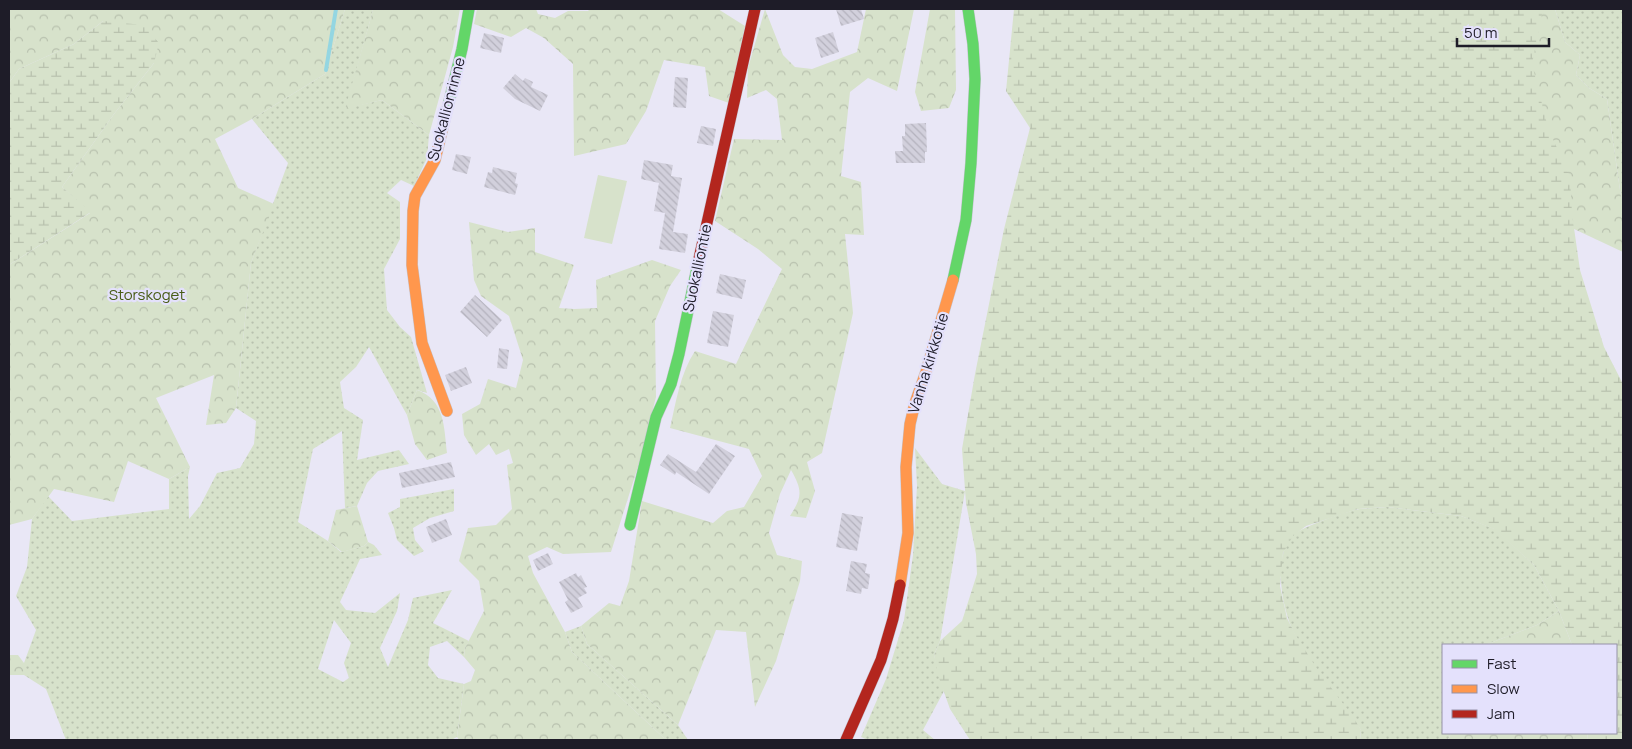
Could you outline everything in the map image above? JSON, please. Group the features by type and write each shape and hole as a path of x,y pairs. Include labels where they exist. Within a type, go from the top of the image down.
{"street":[{"name":"Suokallionrinne","path":"446,411 422,343 412,265 413,211 415,196 435,160 462,49 469,9"},
{"name":"Suokalliontie","path":"630,525 656,418 671,384 679,354 709,209 755,9"},
{"name":"Vanha kirkkotie","path":"846,740 881,660 894,619 908,533 906,467 910,424 953,280 966,220 975,79 968,9"}],"green space":[{"name":"Storskoget","path":"9,9 345,9 325,74 252,119 215,139 238,188 274,204 251,263 236,408 226,423 206,425 214,375 156,398 190,467 169,479 128,461 114,502 54,489 32,519 9,525 9,265 90,213 62,187 114,114 154,63 103,21 74,44 19,69 9,83"},
{"path":"345,9 372,9 346,108 382,100 429,135 427,158 414,186 401,180 387,193 400,202 400,239 384,269 387,310 400,327 411,337 427,393 417,390 407,415 369,347 356,367 340,382 344,408 363,420 357,460 399,450 409,464 378,471 367,483 357,506 345,508 342,431 313,449 298,522 328,541 341,552 364,546 368,542 374,545 382,555 360,559 340,602 346,610 375,613 400,593 397,611 380,648 388,667 408,620 413,598 452,590 433,623 469,641 465,648 464,657 447,641 430,647 428,665 438,678 464,684 457,737 451,740 66,740 46,689 24,675 24,663 36,630 16,596 27,567 32,519 48,496 72,521 169,509 169,479 190,467 188,476 189,519 200,506 217,473 240,468 254,444 256,421 236,408 251,263 288,163 252,119 325,74","holes":["334,620 351,643 344,663 349,678 343,682 318,669"]},
{"path":"372,9 460,9 453,47 429,135 382,100 345,109"},
{"path":"477,9 536,9 538,14 555,18 568,11 588,11 590,9 718,9 745,26 729,103 709,96 705,67 664,60 646,111 626,144 574,156 573,64 544,38 526,28 511,37 474,24"},
{"path":"765,9 783,55 795,67 812,69 857,52 866,9 914,9 897,91 868,78 850,92 841,176 861,182 864,235 845,234 853,313 822,453 807,462 815,491 806,518 790,516 800,494 798,483 791,470 780,494 769,533 777,555 802,561 800,581 776,661 755,707 746,632 716,630 678,725 587,644 581,626 609,603 620,606 629,581 642,501 713,523 727,511 744,507 762,476 749,449 670,428 682,379 695,351 736,364 782,269 758,249 715,221 734,139 782,140 777,99 766,90 747,98 748,68"},
{"path":"930,9 955,9 956,90 949,108 921,111 915,92"},
{"path":"1014,9 1543,9 1532,64 1548,128 1570,177 1572,214 1580,270 1604,347 1623,384 1623,740 1588,740 1587,734 1617,734 1617,644 1572,644 1559,611 1534,565 1494,529 1461,516 1387,507 1358,509 1306,526 1293,536 1283,553 1280,586 1287,618 1317,669 1361,730 1360,740 970,740 950,709 938,675 934,655 940,641 962,621 977,574 976,554 966,503 962,449 1004,229 1030,128 1006,91"},
{"path":"1403,9 1555,9 1565,42 1580,55 1576,75 1589,88 1607,99 1623,201 1623,252 1574,229"},
{"path":"1555,9 1623,9 1623,201 1607,99 1589,88 1576,75 1580,55 1565,42"},
{"path":"103,21 143,25 159,43 154,63 114,114 62,187 91,212 9,265 9,83 19,69 74,44"},
{"path":"598,175 627,181 612,244 584,238"},
{"path":"469,222 508,232 535,228 535,252 574,265 559,308 597,308 596,280 652,260 681,270 670,286 655,321 656,397 640,460 611,552 563,554 547,547 528,556 533,573 565,632 572,652 666,740 459,740 457,737 464,684 471,681 475,670 464,657 465,648 484,611 479,581 459,561 468,528 496,525 512,509 507,465 513,463 509,449 496,455 489,444 476,455 464,435 462,414 480,404 488,379 516,388 523,360 509,316 481,296 474,280"},
{"path":"417,390 433,400 438,407 444,424 447,453 427,460 415,444 407,415"},
{"path":"915,448 942,484 965,491 940,641 934,655 944,691 923,730 935,740 868,740 861,737 886,679 904,620 913,555 917,486"},
{"path":"454,489 454,511 430,518 413,528 415,540 424,551 414,556 397,540 388,513 400,507 400,499"},
{"path":"357,506 368,542 364,546 342,552 328,541 336,510"},
{"path":"1387,507 1461,516 1495,529 1534,565 1559,611 1537,625 1488,644 1442,644 1442,734 1451,734 1448,740 1360,740 1361,730 1309,659 1290,623 1283,597 1281,569 1283,556 1293,535 1315,524 1360,509"},
{"path":"1559,611 1572,644 1488,644 1537,625"},
{"path":"581,626 587,644 678,725 688,740 666,740 572,652 565,632"},
{"path":"9,655 18,655 24,663 24,675 9,675"},
{"path":"1451,734 1587,734 1588,740 1448,740"}],"building":[{"path":"836,9 861,9 864,19 841,26"},
{"path":"833,32 839,52 821,58 815,38"},
{"path":"484,33 504,38 501,53 480,48"},
{"path":"515,74 523,81 525,78 533,82 531,87 548,95 540,111 515,99 503,88"},
{"path":"675,77 688,78 686,108 673,107"},
{"path":"926,123 927,152 925,152 925,163 896,163 895,151 903,151 902,136 905,136 905,124"},
{"path":"701,126 716,129 713,146 697,143"},
{"path":"456,154 471,157 467,174 452,170"},
{"path":"644,160 673,165 671,176 682,178 673,232 688,234 685,253 659,249 665,213 654,211 659,183 641,179"},
{"path":"493,167 517,173 515,183 518,184 515,195 484,187 488,172 492,173"},
{"path":"720,274 746,280 742,299 716,293"},
{"path":"475,295 502,320 487,337 460,312"},
{"path":"713,311 734,315 728,347 707,343"},
{"path":"499,348 509,350 507,369 497,368"},
{"path":"466,367 472,383 451,391 445,375"},
{"path":"716,444 735,456 709,494 676,472 675,475 660,465 668,454 696,472"},
{"path":"451,462 455,477 402,488 399,473"},
{"path":"842,513 863,517 857,551 836,547"},
{"path":"446,519 452,535 432,543 426,527"},
{"path":"548,553 553,564 538,571 533,560"},
{"path":"851,561 867,564 865,573 870,574 868,589 862,588 861,594 846,591"},
{"path":"576,573 578,577 581,575 587,587 584,588 587,593 578,598 583,607 571,613 565,602 568,600 559,582"}],"waterway":[{"path":"326,70 336,9"}],"traffic: fast":[{"path":"446,114 462,49 469,9"},
{"path":"953,280 966,220 971,163 975,79 968,9"},
{"path":"630,525 656,417 671,384 679,354 698,263"}],"traffic: slow":[{"path":"446,114 435,160 415,196 412,265 422,343 447,411"},
{"path":"900,585 908,533 906,467 910,424 953,280"}],"traffic: jam":[{"path":"698,263 755,9"},
{"path":"846,740 881,660 893,619 900,585"}]}
